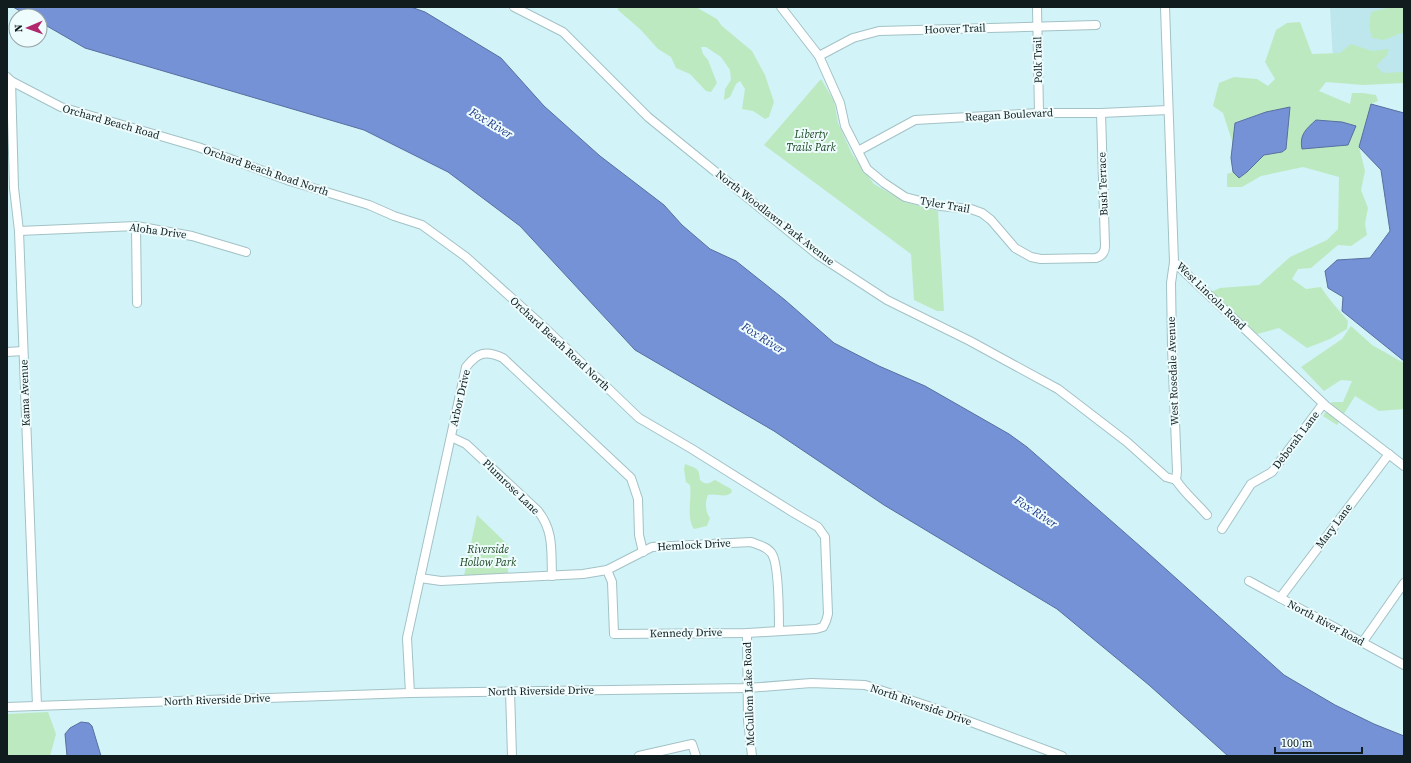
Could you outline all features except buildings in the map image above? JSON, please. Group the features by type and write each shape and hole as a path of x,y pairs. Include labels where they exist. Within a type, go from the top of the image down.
{"street":[{"name":"North Woodlawn Park Avenue","path":"514,7 563,32 648,116 818,255 887,300 970,341 1058,389 1127,442 1166,477 1176,480"},
{"name":"Tyler Trail","path":"781,7 819,56 840,103 845,126 867,169 884,183 905,197 940,206 971,209 982,213 995,224 1016,248 1031,257 1041,259 1096,258 1103,254"},
{"name":"Polk Trail","path":"1037,7 1039,113"},
{"name":"West Lincoln Road","path":"1165,7 1174,262 1323,404 1404,466"},
{"name":"Hoover Trail","path":"819,56 853,38 879,31 1096,25"},
{"name":"Orchard Beach Road","path":"9,79 61,107 198,147"},
{"name":"Kama Avenue","path":"9,79 10,188 19,231 38,706"},
{"name":"Reagan Boulevard","path":"858,151 915,120 1039,113 1101,113 1168,110"},
{"name":"Bush Terrace","path":"1101,113 1106,246 1103,254"},
{"name":"Orchard Beach Road North","path":"198,147 290,181 369,205 394,216 422,225 472,262 545,328 639,418 818,527 825,537 828,614 823,627"},
{"path":"136,226 137,303"},
{"name":"Aloha Drive","path":"19,231 136,226 192,236 246,252"},
{"name":"West Rosedale Avenue","path":"1174,262 1171,283 1171,333 1177,471 1176,480"},
{"path":"7,352 23,351"},
{"name":"Arbor Drive","path":"410,693 407,638 466,367 472,358 482,353 492,353 503,358 631,478 638,499 640,535 643,552"},
{"name":"Deborah Lane","path":"1222,529 1252,484 1272,472 1323,404"},
{"name":"Plumrose Lane","path":"451,437 466,444 538,511 545,520 550,532 552,576"},
{"name":"Mary Lane","path":"1280,598 1389,454"},
{"path":"1176,480 1183,490 1207,516"},
{"name":"Hemlock Drive","path":"420,578 441,581 583,574 607,570 652,547 751,542 763,546 772,554 776,564 779,631"},
{"name":"Kennedy Drive","path":"607,570 612,582 614,634 747,633 816,629 823,627"},
{"name":"North River Road","path":"1249,581 1404,665"},
{"path":"1362,642 1404,583"},
{"name":"McCullom Lake Road","path":"747,633 748,720 752,756"},
{"name":"North Riverside Drive","path":"7,707 410,693 748,688 811,683 865,685 928,706 1062,756"},
{"path":"510,691 512,756"},
{"path":"639,756 692,744 696,756"}],"shaded area":[{"path":"1330,7 1404,7 1404,79 1334,79"}],"green space":[{"path":"618,7 696,7 717,19 722,26 752,51 765,75 774,102 769,117 765,119 753,111 742,109 745,89 740,81 736,84 730,97 724,100 725,89 731,80 730,70 721,57 706,47 701,47 717,83 711,92 706,91 690,74 676,68 671,57 658,49 641,30 618,10"},
{"path":"1392,7 1404,7 1404,32 1384,40 1372,38 1369,26 1371,12"},
{"path":"1300,22 1312,54 1340,53 1351,44 1372,51 1389,49 1387,55 1376,66 1383,73 1404,72 1404,83 1363,85 1326,82 1319,91 1350,104 1352,93 1376,95 1378,101 1371,104 1359,147 1365,171 1361,190 1368,208 1365,224 1367,235 1351,246 1338,245 1311,268 1298,269 1292,279 1306,289 1321,287 1348,321 1347,329 1330,339 1307,348 1279,328 1257,334 1211,292 1220,288 1259,285 1290,257 1327,240 1338,229 1339,177 1303,167 1261,176 1242,187 1227,187 1227,174 1233,172 1239,178 1264,155 1282,152 1290,108 1266,112 1235,122 1233,144 1223,113 1213,106 1219,83 1234,77 1257,79 1268,86 1275,79 1265,62 1276,30 1287,23"},
{"name":"Liberty Trails Park","path":"821,79 834,101 838,123 852,154 874,184 905,202 938,211 944,311 937,311 914,300 911,254 764,145"},
{"path":"1351,326 1372,345 1404,363 1404,409 1379,411 1355,396 1337,425 1323,416 1332,402 1343,402 1352,381 1341,380 1324,391 1301,367 1342,339"},
{"path":"685,464 697,469 700,480 704,483 715,480 731,489 732,492 727,495 708,495 706,506 707,513 710,518 707,526 694,529 690,519 690,485 686,482 684,469"},
{"name":"Riverside Hollow Park","path":"477,515 507,544 508,574 464,576"},
{"path":"48,712 56,734 50,756 7,756 7,714"}],"water":[{"name":"Fox River","path":"13,7 411,7 425,12 501,58 544,106 600,156 664,205 682,225 710,249 736,261 785,300 834,343 879,366 925,386 1009,434 1027,447 1284,675 1335,705 1374,724 1404,736 1404,756 1228,756 1149,685 1057,609 884,505 774,431 635,350 520,226 448,172 364,130 85,48 48,27 48,8"},
{"path":"1371,104 1404,113 1404,361 1342,311 1343,297 1328,288 1325,271 1337,260 1370,258 1390,231 1381,170 1359,147"},
{"path":"1290,107 1286,149 1282,152 1264,155 1239,178 1233,172 1231,158 1235,123 1266,112"},
{"path":"1316,120 1342,122 1356,126 1348,145 1302,149 1302,136 1309,126"},
{"path":"81,722 89,723 92,726 101,756 67,756 65,734 70,728"}]}
